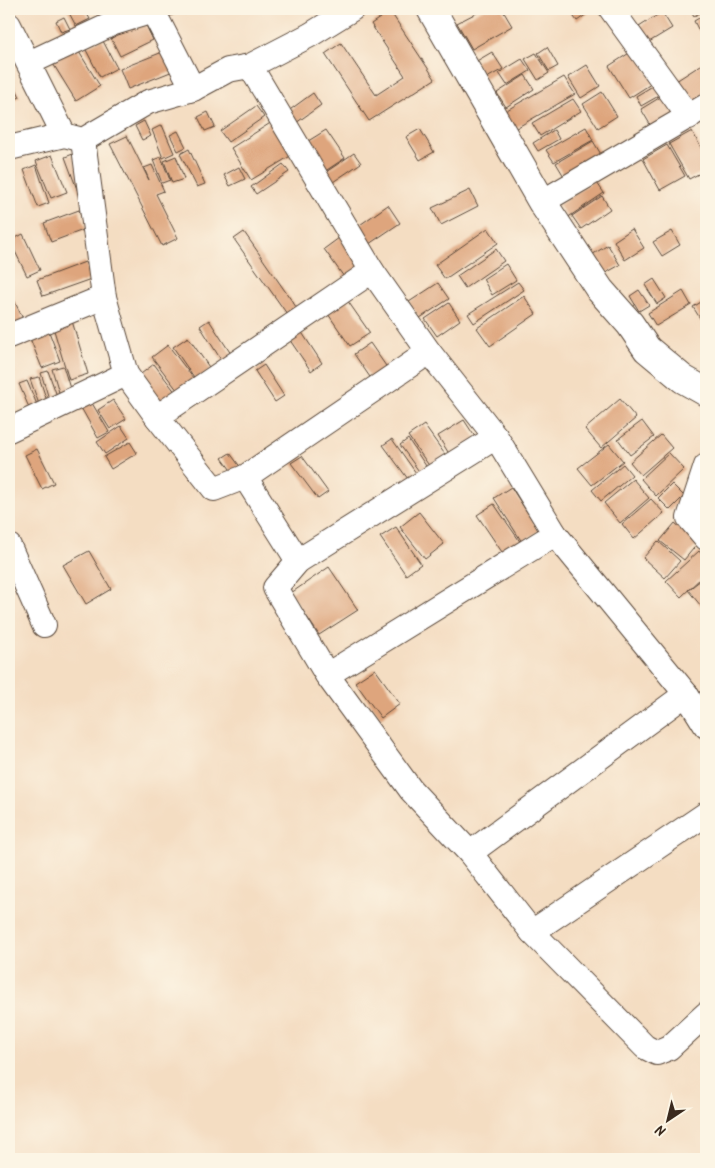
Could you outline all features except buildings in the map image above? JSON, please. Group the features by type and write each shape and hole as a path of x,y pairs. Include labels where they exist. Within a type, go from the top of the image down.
{"main road":[{"path":"431,9 542,202 600,290 630,324 647,349 683,379 706,392"}],"street":[{"path":"9,148 74,137 148,102 193,89 228,70 250,66 352,9"},
{"path":"542,202 698,111 611,9"},
{"path":"29,62 114,23 153,11 193,89"},
{"path":"9,25 74,137 104,297 126,374 157,417 214,489 245,477 430,352"},
{"path":"250,66 372,271 430,352 496,437 555,534 686,694 706,726"},
{"path":"157,417 372,271"},
{"path":"9,336 104,297"},
{"path":"9,430 126,374"},
{"path":"496,437 298,561 275,588 327,675 412,790 470,853 532,932 645,1047 657,1053 669,1048 706,1014"},
{"path":"706,466 689,518 706,538"},
{"path":"245,477 298,561"},
{"path":"327,675 555,534"},
{"path":"9,546 44,625"},
{"path":"470,853 686,694"},
{"path":"532,932 706,814"}]}
